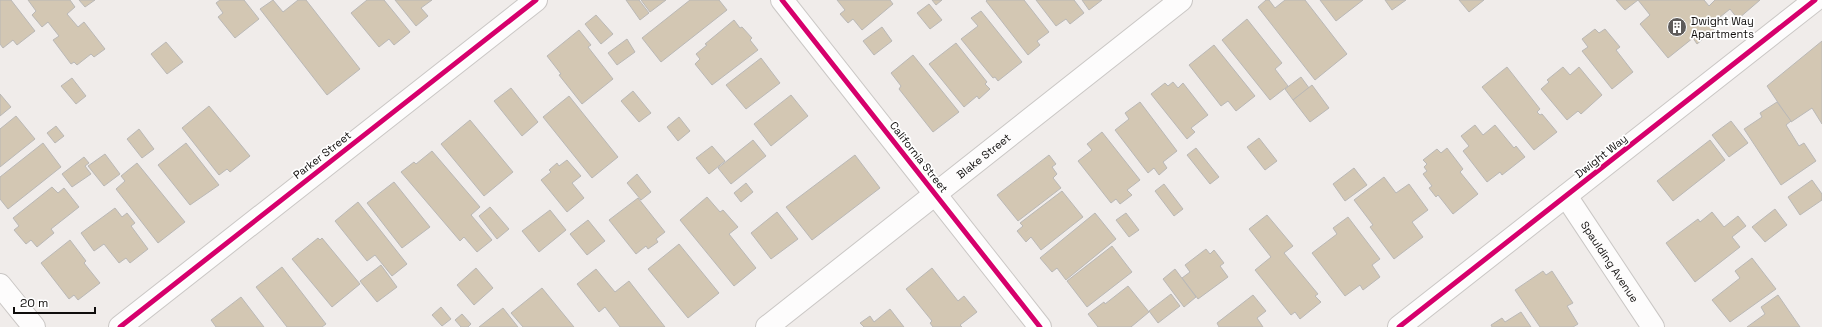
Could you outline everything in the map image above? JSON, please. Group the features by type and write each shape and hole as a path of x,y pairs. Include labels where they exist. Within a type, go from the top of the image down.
{"street":[{"name":"Parker Street","path":"120,327 536,0"},
{"name":"California Street","path":"782,0 1040,327"},
{"name":"Blake Street","path":"767,327 1181,0"},
{"name":"Dwight Way","path":"1399,327 1815,0"},
{"name":"Spaulding Avenue","path":"1566,196 1653,327"},
{"path":"0,285 34,327"}],"building":[{"path":"0,0 11,0 35,31 17,45 13,40 3,48 0,44"},
{"path":"28,0 70,0 75,7 67,14 78,27 84,22 105,49 94,57 91,54 77,65 74,62 71,64 53,40 59,36 48,22 42,27 32,15 36,11"},
{"path":"79,0 95,0 85,7"},
{"path":"220,0 244,0 259,19 235,38 218,17 223,13 216,3"},
{"path":"273,0 283,12 298,0 306,0 360,69 327,95 260,9"},
{"path":"367,0 384,0 410,32 394,45 389,39 379,47 351,13"},
{"path":"395,0 432,0 421,8 428,16 416,26"},
{"path":"626,0 639,0 649,13 640,20"},
{"path":"641,0 666,0 650,12"},
{"path":"690,0 719,0 727,10 661,62 642,38"},
{"path":"837,0 890,0 893,4 862,30 853,19 848,23 840,14 845,10"},
{"path":"932,0 942,0 936,5"},
{"path":"1024,0 1049,32 1037,41 1040,45 1028,55 986,1"},
{"path":"1036,0 1074,0 1084,13 1070,24 1066,19 1056,26"},
{"path":"1082,0 1102,0 1089,10"},
{"path":"1266,0 1269,0 1275,8 1285,0 1305,0 1347,54 1315,80 1258,7"},
{"path":"1320,0 1363,0 1336,21"},
{"path":"1385,0 1406,0 1392,10"},
{"path":"1459,0 1484,0 1469,12"},
{"path":"1616,0 1638,0 1625,10"},
{"name":"Dwight Way Apartments","path":"1638,0 1704,0 1709,6 1715,0 1760,0 1738,19 1730,9 1710,25 1714,30 1697,44 1693,38 1668,58 1640,24 1650,15"},
{"path":"929,4 942,20 930,29 917,13"},
{"path":"981,11 1022,62 998,81 995,77 993,78 961,39 978,26 971,18"},
{"path":"596,15 613,34 601,44 585,24"},
{"path":"1247,19 1282,63 1275,69 1288,86 1270,100 1222,40"},
{"path":"734,20 740,28 742,27 752,38 750,40 758,50 712,85 695,64 700,59 696,54 707,45 705,44"},
{"path":"882,27 892,41 874,55 863,41"},
{"path":"1595,29 1599,33 1605,29 1620,47 1616,50 1633,72 1612,89 1582,51 1588,47 1582,39"},
{"path":"579,30 591,45 588,47 613,79 582,104 559,75 561,74 547,56"},
{"path":"627,39 635,52 617,65 608,53"},
{"path":"1822,41 1822,124 1812,108 1791,122 1767,86"},
{"path":"166,42 183,62 167,74 151,54"},
{"path":"956,43 987,82 985,84 990,89 979,99 977,96 964,107 929,64"},
{"path":"1214,45 1255,96 1236,111 1228,101 1221,106 1189,65"},
{"path":"913,55 959,112 933,132 899,89 901,86 891,73"},
{"path":"761,58 780,83 746,109 726,85"},
{"path":"1507,67 1540,109 1537,112 1540,115 1542,114 1557,132 1534,150 1482,87"},
{"path":"1563,67 1570,75 1579,67 1602,95 1581,114 1578,111 1567,120 1541,89 1549,82 1547,80"},
{"path":"1301,77 1309,88 1293,100 1285,89"},
{"path":"72,78 86,96 76,104 61,86"},
{"path":"1173,82 1178,88 1183,83 1208,115 1191,128 1195,132 1187,139 1151,94 1165,83 1168,86"},
{"path":"1312,85 1329,108 1310,122 1293,100"},
{"path":"511,88 538,122 522,136 494,101"},
{"path":"633,91 651,113 639,122 621,101"},
{"path":"0,94 11,107 0,116"},
{"path":"791,95 808,116 771,146 754,124"},
{"path":"569,96 618,157 592,178 543,117"},
{"path":"1140,102 1177,151 1163,162 1167,168 1159,175 1154,168 1148,173 1115,130 1129,119 1125,113"},
{"path":"1777,102 1791,121 1786,125 1799,146 1804,143 1816,161 1781,185 1744,129 1762,117 1760,113"},
{"path":"209,106 250,156 230,172 227,169 219,175 182,128"},
{"path":"16,116 35,139 0,167 0,129"},
{"path":"679,117 690,131 678,141 667,127"},
{"path":"470,120 513,172 484,196 441,144"},
{"path":"1731,121 1748,143 1729,157 1712,135"},
{"path":"1475,125 1483,135 1495,125 1514,148 1516,146 1525,157 1502,175 1500,172 1487,182 1463,151 1469,146 1461,136"},
{"path":"56,126 64,136 55,143 47,133"},
{"path":"139,129 154,149 142,158 127,139"},
{"path":"1102,132 1140,180 1127,190 1132,195 1120,204 1116,199 1111,203 1078,161 1092,150 1087,144"},
{"path":"1259,138 1277,161 1265,170 1247,147"},
{"path":"753,140 766,156 731,184 718,168"},
{"path":"1710,140 1725,160 1673,201 1657,181"},
{"path":"43,143 61,167 8,209 0,199 0,177"},
{"path":"186,143 219,185 190,205 158,165"},
{"path":"712,146 725,161 709,174 696,158"},
{"path":"1196,148 1219,177 1210,184 1187,155"},
{"path":"1447,148 1463,169 1460,172 1478,194 1453,214 1438,195 1436,197 1429,188 1432,186 1423,174 1427,171 1424,167 1427,164 1423,160 1437,149 1441,153"},
{"path":"432,151 480,207 471,215 492,240 477,252 464,237 460,241 401,172 414,162 416,164"},
{"path":"105,154 120,174 104,186 88,166"},
{"path":"855,155 880,188 812,240 786,207"},
{"path":"1049,155 1056,164 1052,167 1057,174 1053,178 1061,188 1018,221 997,195"},
{"path":"84,157 89,163 85,166 91,174 72,187 62,174"},
{"path":"567,160 581,176 572,183 584,198 567,212 541,180 551,172 549,170 557,163 559,166"},
{"path":"137,163 185,222 158,243 116,189 125,181 121,176"},
{"path":"1354,168 1367,185 1345,201 1333,184"},
{"path":"637,174 651,192 641,200 627,183"},
{"path":"1384,177 1396,193 1409,184 1428,210 1412,222 1423,237 1394,259 1370,227 1373,225 1354,200"},
{"path":"1812,180 1822,194 1822,200 1800,215 1788,197"},
{"path":"394,182 430,227 402,248 367,203"},
{"path":"746,183 753,192 741,202 734,193"},
{"path":"1164,184 1183,209 1174,216 1155,191"},
{"path":"52,187 58,193 64,188 79,207 51,229 54,233 37,247 31,240 26,244 14,230 19,226 13,218"},
{"path":"1062,191 1083,217 1041,250 1031,237 1026,242 1017,231 1023,226 1020,223"},
{"path":"707,197 720,212 723,210 738,227 729,234 756,268 734,286 680,220"},
{"path":"638,198 665,232 656,239 658,242 648,249 646,246 636,254 609,220"},
{"path":"358,202 407,264 392,276 375,255 367,261 335,221"},
{"path":"490,207 509,229 497,239 479,216"},
{"path":"115,208 122,217 127,213 135,223 131,226 148,249 130,263 126,258 119,263 104,244 94,251 81,233"},
{"path":"1775,209 1787,225 1765,242 1752,227"},
{"path":"550,210 566,230 539,252 522,231"},
{"path":"777,212 798,239 771,259 751,233"},
{"path":"1712,212 1724,227 1738,216 1746,226 1732,237 1740,247 1695,282 1666,243 1698,219 1700,222"},
{"path":"1095,213 1116,239 1066,280 1057,268 1052,272 1040,258"},
{"path":"1126,213 1139,230 1129,237 1116,220"},
{"path":"1267,215 1293,246 1284,253 1318,294 1315,296 1321,302 1300,319 1295,312 1291,315 1255,270 1271,257 1249,229"},
{"path":"1348,217 1380,259 1372,265 1380,277 1363,290 1360,285 1345,296 1312,253 1337,234 1333,228"},
{"path":"588,220 605,241 587,255 570,234"},
{"path":"318,238 320,240 322,238 360,284 332,307 292,259"},
{"path":"70,240 86,261 84,263 100,283 78,300 74,295 69,299 41,263"},
{"path":"679,244 719,293 688,318 648,269"},
{"path":"1112,246 1132,272 1087,307 1067,281"},
{"path":"1206,249 1210,254 1214,250 1224,263 1220,266 1228,277 1198,299 1182,278 1190,272 1185,265"},
{"path":"1752,258 1776,289 1730,322 1712,300 1740,278 1735,271"},
{"path":"381,265 397,287 377,302 360,281"},
{"path":"282,267 326,324 322,327 287,327 256,287"},
{"path":"476,268 493,288 474,305 457,285"},
{"path":"932,268 958,301 964,296 977,312 960,325 962,327 933,327 930,323 932,321 906,289"},
{"path":"596,269 615,292 629,281 665,327 620,327 605,307 599,312 577,284"},
{"path":"1175,269 1196,297 1184,307 1163,279"},
{"path":"1543,271 1546,275 1552,271 1573,303 1567,306 1578,324 1573,327 1540,327 1515,290"},
{"path":"1128,286 1149,312 1131,327 1098,327 1088,314 1104,302 1105,304"},
{"path":"542,288 574,327 523,327 511,313"},
{"path":"1171,294 1180,306 1158,323 1149,311"},
{"path":"1253,295 1266,311 1257,318 1263,327 1219,327 1217,323"},
{"path":"1778,295 1800,327 1747,327 1765,314 1761,307"},
{"path":"241,297 264,327 216,327 211,320"},
{"path":"441,307 451,319 442,326 432,315"},
{"path":"503,308 518,327 479,327"},
{"path":"890,309 904,327 864,327 860,323 870,316 874,322"},
{"path":"1521,312 1531,327 1492,327 1491,325 1502,318 1505,322"},
{"path":"462,314 471,324 468,327 461,327 455,320"}],"cycle path":[{"path":"120,327 536,0"},
{"path":"782,0 1040,327"},
{"path":"1399,327 1815,0"}],"place":[{"name":"Dwight Way Apartments","path":"1677,27"}]}
